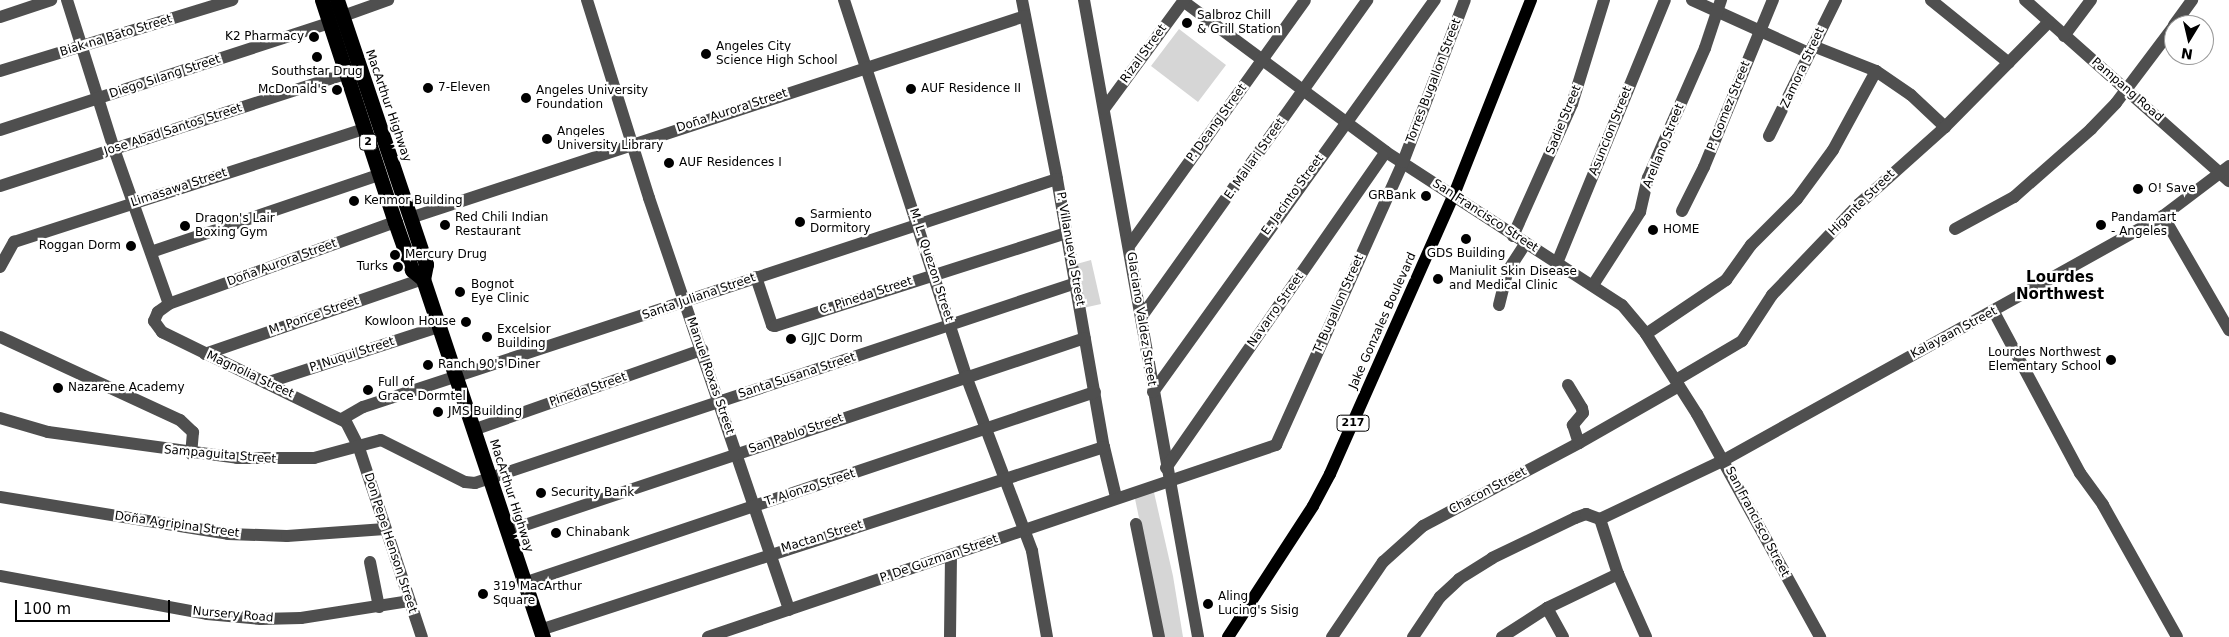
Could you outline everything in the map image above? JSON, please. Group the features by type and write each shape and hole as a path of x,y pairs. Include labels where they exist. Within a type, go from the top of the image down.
{"highway":[{"name":"MacArthur Highway","path":"322,0 336,19 426,264 423,279 541,633"},
{"name":"MacArthur Highway","path":"338,0 336,19 347,74 412,270 423,279"}],"main road":[{"name":"Jake Gonzales Boulevard","path":"1228,637 1313,506 1330,474 1453,197 1532,0"}],"street":[{"path":"0,17 51,0"},
{"path":"67,0 84,46 114,149 169,304"},
{"name":"Biak na Bato Street","path":"0,72 232,0"},
{"name":"Diego Silang Street","path":"0,130 388,0"},
{"name":"Manuel Roxas Street","path":"587,0 684,302 702,350 789,610"},
{"name":"M. L. Quezon Street","path":"844,0 919,226 966,376 1032,551 1047,637"},
{"name":"P. Villanueva Street","path":"1022,0 1057,179 1104,447 1116,497"},
{"name":"Glaciano Valdez Street","path":"1084,0 1142,316 1166,468 1198,637"},
{"name":"Rizal Street","path":"1104,109 1183,0"},
{"name":"San Francisco Street","path":"1183,0 1303,92 1386,152 1622,305 1646,334 1724,460 1820,637"},
{"name":"P. Deang Street","path":"1128,246 1304,0"},
{"name":"E. Mallari Street","path":"1142,316 1367,0"},
{"name":"E. Jacinto Street","path":"1153,392 1345,122 1435,0"},
{"name":"Torres Bugallon Street","path":"1403,162 1465,0"},
{"name":"Sadie Street","path":"1513,236 1572,104 1604,0"},
{"name":"Asuncion Street","path":"1557,263 1665,0"},
{"path":"1692,0 1719,5 1761,30 1811,50 1876,72 1911,95 1944,126"},
{"name":"P. Gomez Street","path":"1682,211 1704,167 1773,0"},
{"name":"Zamora Street","path":"1769,136 1836,0"},
{"path":"1931,0 2009,63"},
{"name":"Pampang Road","path":"2025,0 2127,90 2227,173"},
{"path":"2064,36 2090,0"},
{"path":"2181,15 2192,0"},
{"name":"Arellano Street","path":"1593,285 1640,212 1648,178 1705,48 1719,5"},
{"name":"Doña Aurora Street","path":"410,218 1025,16"},
{"name":"Higante Street","path":"1678,383 1742,341 1772,295 1859,204 1944,126 2049,22"},
{"path":"1955,229 2014,197 2106,114 2127,90 2164,39"},
{"path":"1646,334 1726,280 1751,245 1798,199 1833,150 1876,72"},
{"name":"Jose Abad Santos Street","path":"0,186 347,74"},
{"name":"Limasawa Street","path":"1,261 14,242 364,129"},
{"name":"Navarro Street","path":"1166,468 1386,152"},
{"name":"T. Bugallon Street","path":"1276,445 1403,162"},
{"name":"Kalayaan Street","path":"1600,519 1724,460 1994,312 2164,216 2227,173"},
{"path":"151,252 379,175"},
{"name":"Santa Juliana Street","path":"342,419 363,406 456,378 756,277 919,226 1057,179"},
{"path":"2164,216 2229,330"},
{"name":"Doña Aurora Street","path":"169,304 395,222"},
{"name":"C. Pineda Street","path":"756,277 772,325 775,326 1066,233"},
{"path":"1499,305 1507,272 1526,244"},
{"name":"M. Ponce Street","path":"205,354 423,279"},
{"name":"Santa Susana Street","path":"490,479 1076,283"},
{"name":"Magnolia Street","path":"169,304 155,316 156,327 205,354 342,419"},
{"path":"1994,312 2080,473 2103,505 2177,637"},
{"name":"P. Nuqui Street","path":"266,383 438,327"},
{"path":"0,337 180,420 193,432 191,454"},
{"name":"San Pablo Street","path":"507,531 966,376 1085,338"},
{"name":"Pineda Street","path":"473,430 702,350"},
{"name":"Chacon Street","path":"1332,637 1383,562 1401,543 1423,526 1579,443 1678,383"},
{"path":"1568,385 1583,413 1573,425 1579,443"},
{"name":"T. Alonzo Street","path":"524,583 1095,392"},
{"name":"Sampaguita Street","path":"0,418 29,429 191,454 295,460 359,448 381,440 465,482 490,479"},
{"path":"342,419 359,448"},
{"name":"P. De Guzman Street","path":"708,637 951,557 1116,497 1276,445"},
{"name":"Mactan Street","path":"541,633 770,553 1006,480 1104,447"},
{"name":"Don Pepe Henson Street","path":"359,448 422,637"},
{"name":"Doña Agripina Street","path":"0,497 228,534 287,536 385,529"},
{"path":"1413,637 1425,615 1459,579 1492,558 1586,514 1600,519 1618,574 1646,637"},
{"path":"1136,524 1159,637"},
{"path":"950,637 951,557"},
{"path":"370,562 379,607"},
{"path":"1502,637 1547,608 1618,574"},
{"name":"Nursery Road","path":"0,576 207,614 261,619 301,618 409,601"},
{"path":"1547,608 1563,637"}],"shaded area":[{"path":"1179,29 1226,65 1198,102 1151,66"},
{"path":"1091,260 1101,304 1083,308 1073,265"},
{"path":"1153,488 1173,576 1183,637 1164,637 1134,494"}],"place":[{"name":"Salbroz Chill & Grill Station","path":"1187,23"},
{"name":"K2 Pharmacy","path":"314,37"},
{"name":"Angeles City Science High School","path":"706,54"},
{"name":"Southstar Drug","path":"317,57"},
{"name":"7-Eleven","path":"428,88"},
{"name":"AUF Residence II","path":"911,89"},
{"name":"McDonald's","path":"337,90"},
{"name":"Angeles University Foundation","path":"526,98"},
{"name":"Angeles University Library","path":"547,139"},
{"name":"AUF Residences I","path":"669,163"},
{"name":"O! Save","path":"2138,189"},
{"name":"GRBank","path":"1426,196"},
{"name":"Kenmor Building","path":"354,201"},
{"name":"Sarmiento Dormitory","path":"800,222"},
{"name":"Red Chili Indian Restaurant","path":"445,225"},
{"name":"Pandamart - Angeles","path":"2101,225"},
{"name":"Dragon's Lair Boxing Gym","path":"185,226"},
{"name":"HOME","path":"1653,230"},
{"name":"GDS Building","path":"1466,239"},
{"name":"Roggan Dorm","path":"131,246"},
{"name":"Mercury Drug","path":"395,255"},
{"name":"Turks","path":"398,267"},
{"name":"Maniulit Skin Disease and Medical Clinic","path":"1438,279"},
{"name":"Bognot Eye Clinic","path":"460,292"},
{"name":"Kowloon House","path":"466,322"},
{"name":"Excelsior Building","path":"487,337"},
{"name":"GJJC Dorm","path":"791,339"},
{"name":"Lourdes Northwest Elementary School","path":"2111,360"},
{"name":"Ranch 90's Diner","path":"428,365"},
{"name":"Nazarene Academy","path":"58,388"},
{"name":"Full of Grace Dormtel","path":"368,390"},
{"name":"JMS Building","path":"438,412"},
{"name":"Security Bank","path":"541,493"},
{"name":"Chinabank","path":"556,533"},
{"name":"319 MacArthur Square","path":"483,594"},
{"name":"Aling Lucing's Sisig","path":"1208,604"}],"district":[{"name":"Lourdes Northwest","path":"2060,286"}]}
